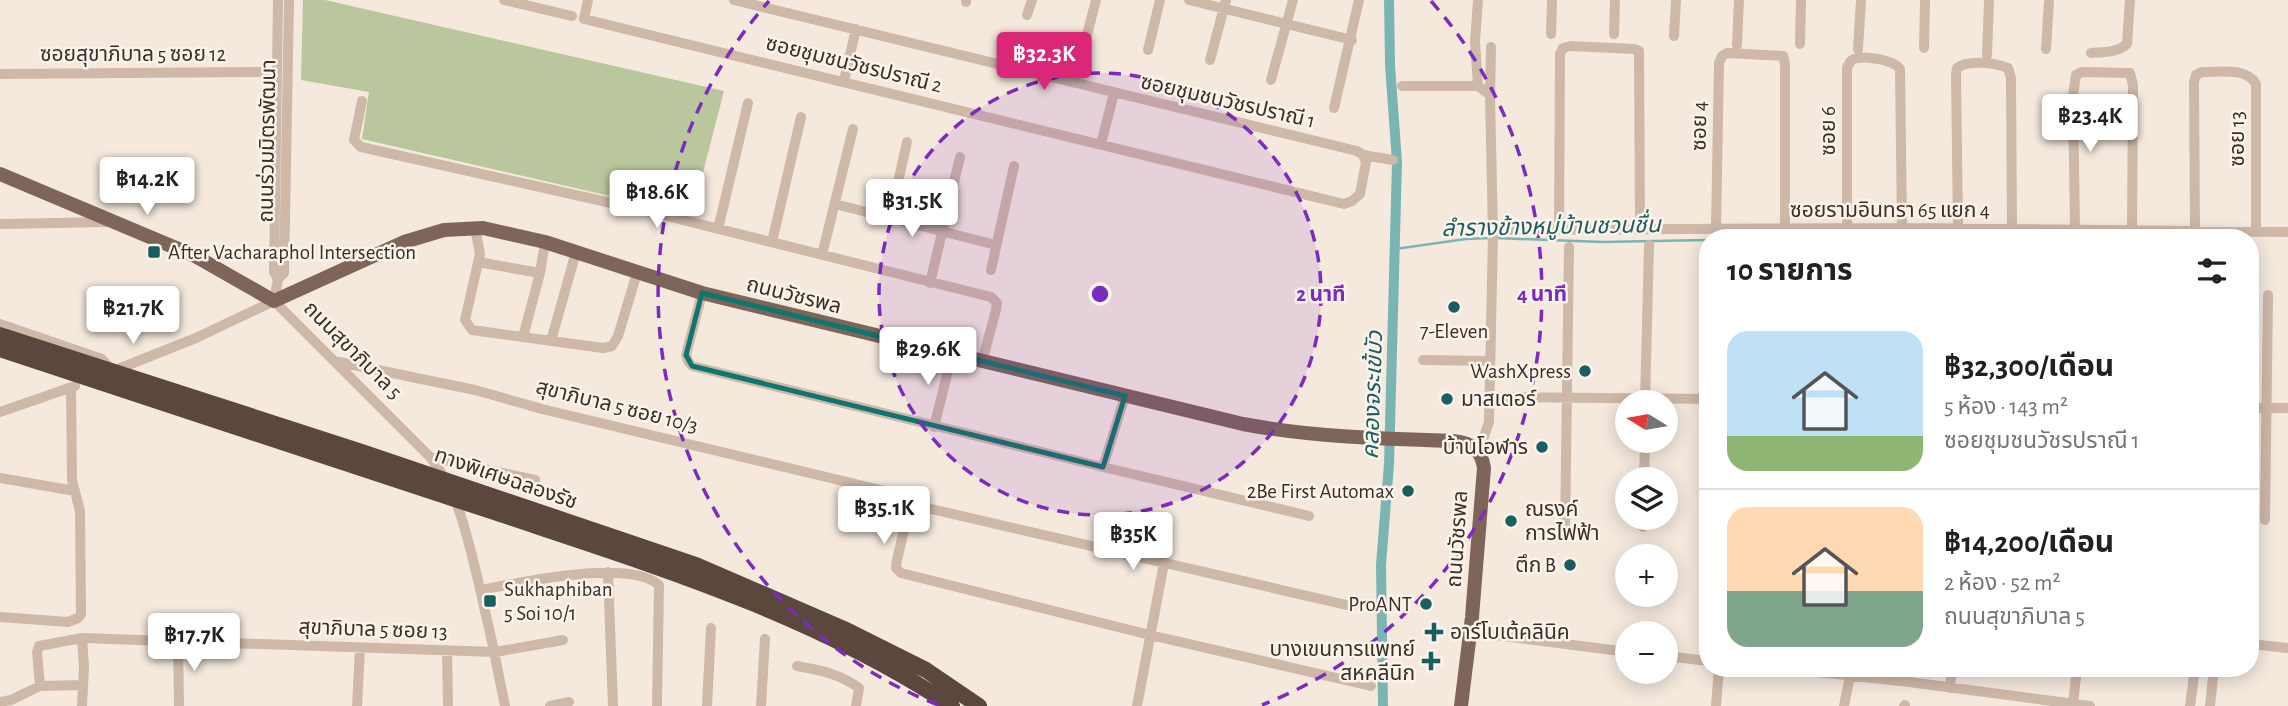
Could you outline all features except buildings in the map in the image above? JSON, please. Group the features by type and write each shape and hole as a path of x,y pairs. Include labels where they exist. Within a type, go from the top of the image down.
{"highway":[{"name":"ทางพิเศษฉลองรัช","path":"0,335 362,452 696,565 844,629 926,670 979,706"},
{"name":"ทางพิเศษฉลองรัช","path":"0,349 689,577 841,644 919,684 952,706"}],"main road":[{"name":"ถนนสุขาภิบาล 5","path":"0,174 195,256 274,301"},
{"name":"ถนนวัชรพล","path":"274,301 404,242 444,230 502,230 702,293 1125,397 1266,428 1377,439 1464,442 1479,451 1484,468 1471,632 1461,706"}],"street":[{"name":"ถนนร่วมมิตรพัฒนา","path":"278,0 274,272 278,279"},
{"name":"ถนนร่วมมิตรพัฒนา","path":"274,301 278,279 284,273 289,0"},
{"path":"504,0 572,16"},
{"name":"ซอยชุมชนวัชรปราณี 2","path":"589,0 584,19 1344,204 1360,194 1366,162 1363,155"},
{"name":"ซอยชุมชนวัชรปราณี 1","path":"734,0 1363,155 1393,160"},
{"path":"1027,15 1032,0"},
{"path":"1087,34 1096,0"},
{"path":"1148,50 1160,0"},
{"path":"1189,0 1226,4 1352,40"},
{"path":"1271,80 1289,23 1293,0"},
{"path":"1335,108 1359,0"},
{"path":"1478,0 1475,42 1478,86"},
{"path":"1551,34 1552,0"},
{"path":"1614,34 1615,0"},
{"path":"1674,36 1676,0"},
{"path":"1737,45 1739,0"},
{"path":"1800,44 1801,0"},
{"path":"1858,49 1861,0"},
{"path":"1924,48 1925,0"},
{"path":"1985,59 1989,0"},
{"path":"2046,49 2049,0"},
{"path":"2091,53 2111,52 2127,44 2130,0"},
{"path":"1210,60 1226,4"},
{"path":"844,81 856,29"},
{"path":"1559,228 1560,54 1563,48 1571,46 1639,51 1640,228"},
{"path":"1479,451 1489,422 1490,397 1493,236 1491,47"},
{"name":"ซอย 4","path":"1716,228 1719,63 1727,53 1783,56 1785,229"},
{"name":"ซอย 6","path":"1847,228 1847,68 1852,60 1857,58 1895,63 1900,69 1902,228"},
{"path":"1958,229 1957,68 1985,59 2008,68 2011,78 2012,229"},
{"name":"ซอยสุขาภิบาล 5 ซอย 12","path":"0,74 267,72"},
{"path":"2075,229 2074,83 2076,75 2082,72 2130,73 2133,79 2132,229"},
{"name":"ซอย 13","path":"2195,229 2194,82 2196,75 2202,72 2246,73 2256,84 2256,229"},
{"path":"1402,86 1478,86 1490,94"},
{"path":"1101,144 1114,93"},
{"path":"362,101 354,140 361,147 718,229 990,297 997,303 982,362"},
{"path":"718,229 748,103"},
{"path":"772,242 801,117"},
{"path":"822,255 853,129"},
{"path":"890,218 907,142"},
{"path":"930,283 960,156"},
{"path":"991,270 1014,166"},
{"path":"835,204 996,245"},
{"path":"0,224 113,222"},
{"path":"475,228 480,245 466,315 466,324 472,330 603,348 612,346 618,336 637,273"},
{"name":"ซอยรามอินทรา 65 แยก 4","path":"1493,236 1559,228 2075,229"},
{"name":"ซอยรามอินทรา 65 แยก 4","path":"2259,231 2288,232"},
{"path":"523,337 540,273 545,242"},
{"path":"1646,390 1649,245"},
{"path":"1565,532 1569,247"},
{"path":"551,341 576,252"},
{"path":"478,262 540,273"},
{"path":"702,293 687,355 692,366 934,427 1310,516"},
{"path":"2264,520 2268,295"},
{"name":"ถนนสุขาภิบาล 5","path":"274,301 445,475 464,521 505,706"},
{"name":"ถนนวัชรพล","path":"0,412 71,388 195,338 274,301"},
{"path":"0,324 102,359 113,371"},
{"path":"934,427 953,355"},
{"path":"1423,360 1490,361"},
{"name":"สุขาภิบาล 5 ซอย 10/3","path":"334,361 475,390 542,409 889,492"},
{"path":"0,617 68,622 79,618 81,614 80,511 72,471 71,388"},
{"path":"1103,467 1125,397"},
{"path":"1490,397 1615,399"},
{"path":"1678,399 1699,399"},
{"path":"2259,408 2288,408"},
{"path":"430,457 535,480"},
{"path":"0,478 75,491"},
{"path":"1351,606 914,505 909,509 896,568 901,573 1150,635 1371,686"},
{"path":"1137,706 1164,563"},
{"path":"480,590 549,578 608,572 652,580 659,585 657,706"},
{"path":"608,572 613,706"},
{"path":"707,706 711,628"},
{"path":"1471,632 1615,650"},
{"path":"82,638 82,706"},
{"name":"สุขาภิบาล 5 ซอย 13","path":"35,689 39,646 82,638 495,652 563,640"},
{"path":"761,706 765,639"},
{"path":"178,641 179,706"},
{"path":"2259,645 2288,648"},
{"path":"357,706 360,649"},
{"path":"447,650 448,706"},
{"path":"1678,657 1699,660"},
{"path":"797,666 845,678 859,688 856,706"},
{"path":"1716,706 1719,677"},
{"path":"1844,706 1850,677"},
{"path":"1858,677 2090,706"},
{"path":"1950,688 1951,677"},
{"path":"2073,704 2076,677"},
{"path":"2190,706 2194,677"},
{"path":"2210,706 2213,677"},
{"path":"0,702 35,689 82,685"},
{"path":"30,706 35,689"},
{"path":"550,706 569,702"}],"highlighted area":[{"path":"702,293 1125,396 1103,467 692,366 686,355"}],"green space":[{"path":"303,0 325,0 724,91 692,215 362,139 369,92 301,80"}],"waterway":[{"name":"คลองจระเข้บัว","path":"1383,706 1381,565 1389,464 1397,162 1390,65 1389,0"},
{"name":"ลำรางข้างหมู่บ้านชวนชื่น","path":"1395,249 1489,238"},
{"name":"ลำรางข้างหมู่บ้านชวนชื่น","path":"1496,238 1602,242 1699,240"}],"place":[{"name":"After Vacharaphol Intersection","path":"154,252"},
{"name":"7-Eleven","path":"1454,307"},
{"name":"WashXpress","path":"1585,371"},
{"name":"มาสเตอร์","path":"1447,399"},
{"name":"บ้านโอฬาร","path":"1542,447"},
{"name":"2Be First Automax","path":"1408,491"},
{"name":"ณรงค์ การไฟฟ้า","path":"1511,521"},
{"name":"ตึก B","path":"1570,565"},
{"name":"Sukhaphiban 5 Soi 10/1","path":"490,601"},
{"name":"ProANT","path":"1426,604"},
{"name":"อาร์โบเต้คลินิค","path":"1434,632"},
{"name":"บางเขนการแพทย์ สหคลีนิก","path":"1431,661"}]}
